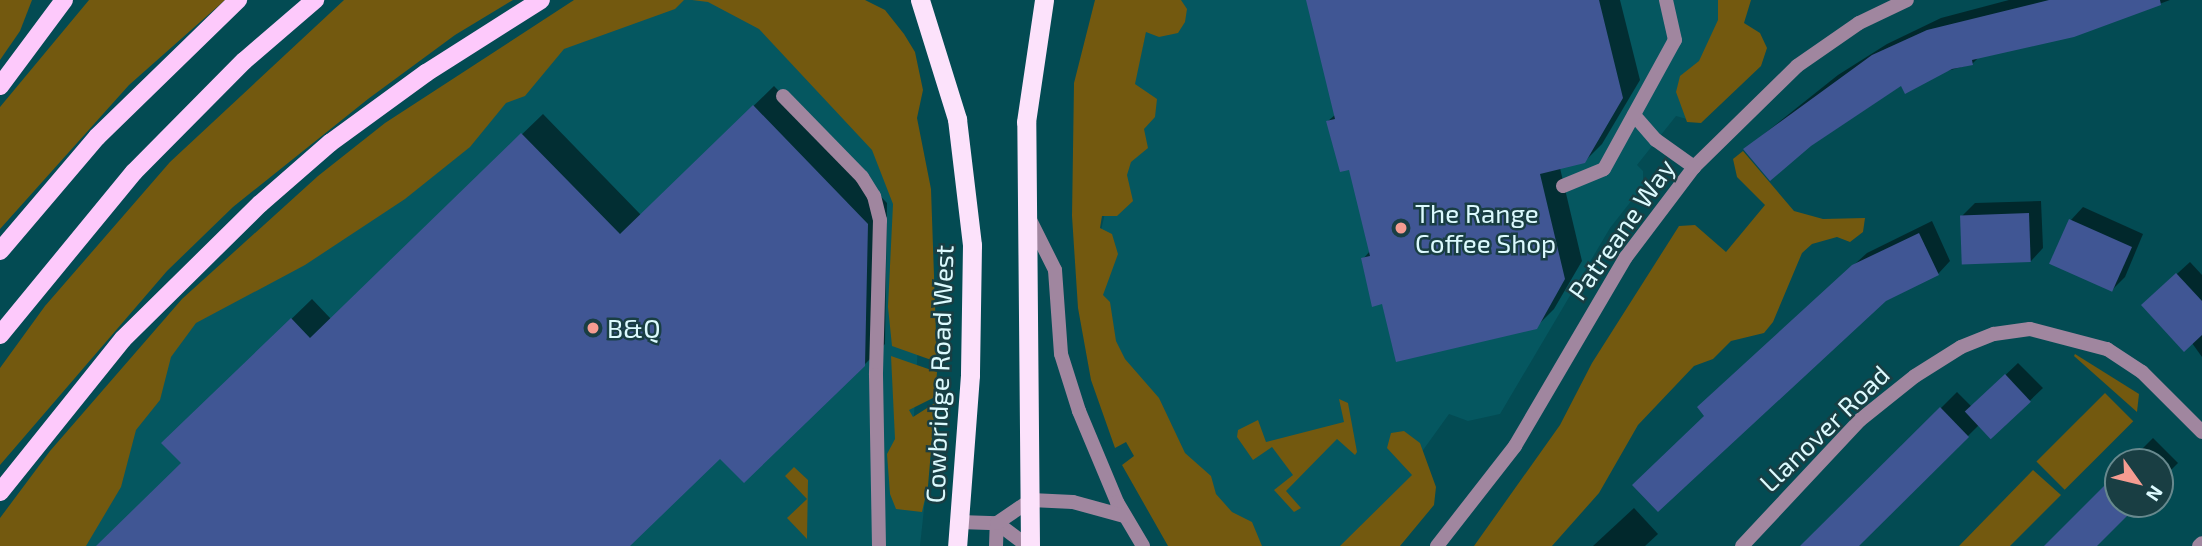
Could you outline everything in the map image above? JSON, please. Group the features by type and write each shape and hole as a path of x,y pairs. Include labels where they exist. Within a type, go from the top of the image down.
{"highway":[{"name":"Cowbridge Road West","path":"920,0 957,119 972,245 973,314 957,546"},
{"path":"1029,546 1031,500 1026,211 1029,79 1044,0"}],"main road":[{"path":"0,86 64,0"},
{"path":"0,251 97,137 238,0"},
{"path":"0,335 134,172 244,61 314,0"},
{"path":"0,492 123,339 260,204 330,143 415,81 541,0"}],"street":[{"path":"1563,186 1604,170 1675,40 1666,0"},
{"name":"Patreane Way","path":"1437,546 1514,446 1626,257 1694,167 1797,66 1891,3 1907,0"},
{"path":"783,96 862,177 874,196 880,220 876,375 879,546"},
{"path":"1634,115 1656,140 1694,167"},
{"path":"1026,211 1055,270 1066,374 1124,516 1143,546"},
{"name":"Llanover Road","path":"1742,546 1860,421 1915,376 1961,347 1994,334 2030,329 2106,349 2143,372 2202,432"},
{"path":"997,523 1031,500 1073,502 1124,516"},
{"path":"959,522 997,523 1029,546"},
{"path":"996,546 997,523"}],"shaded area":[{"path":"0,0 32,0 20,31 0,60"},
{"path":"89,0 225,0 129,85 0,229 0,107"},
{"path":"344,0 513,0 455,35 368,99 233,207 167,271 0,465 0,368 45,306 170,162"},
{"path":"574,0 684,0 675,9 564,49 525,96 506,103 470,147 405,199 305,265 196,323 171,357 160,400 136,430 121,487 86,546 0,546 0,518 50,451 182,299 318,176 385,123"},
{"name":"B&Q","path":"628,0 788,0 902,143 919,327 913,434 930,453 920,546 35,546 206,300"},
{"path":"692,0 865,0 885,10 904,34 915,52 923,90 917,118 931,189 937,362 892,346 888,307 893,204 872,150 759,29 708,2"},
{"path":"1095,0 1181,0 1187,9 1185,22 1178,33 1159,37 1146,32 1135,84 1157,99 1155,117 1144,129 1148,148 1131,162 1127,175 1133,201 1117,216 1102,216 1100,228 1112,234 1118,254 1103,295 1110,302 1116,341 1125,359 1159,398 1185,453 1211,476 1216,494 1232,512 1252,522 1262,546 1168,546 1122,465 1134,456 1126,442 1115,448 1091,380 1078,308 1072,216 1074,83"},
{"path":"1153,0 1722,0 1701,123 1676,116 1637,165 1643,171 1643,186 1610,228 1500,414 1468,421 1449,414 1421,453 1426,461 1356,546 1244,546 1088,345 1100,235"},
{"path":"1718,0 1751,0 1744,23 1760,33 1767,48 1761,66 1701,123 1687,122 1676,92 1680,76 1699,61 1718,20"},
{"path":"1743,151 1794,211 1823,219 1865,218 1863,232 1850,242 1837,237 1812,244 1802,253 1773,322 1764,333 1731,341 1713,359 1694,366 1638,425 1599,493 1552,546 1474,546 1560,425 1592,363 1679,226 1695,225 1726,252 1765,205 1737,177 1733,159"},
{"path":"2075,354 2139,394 2137,412 2074,356"},
{"path":"891,356 937,372 935,397 909,410 913,417 935,403 928,486 922,512 896,509 890,494 887,454 895,439"},
{"path":"2105,393 2133,421 2065,490 2036,462"},
{"path":"1339,399 1348,403 1357,452 1355,455 1337,439 1286,491 1301,508 1294,512 1274,490 1293,475 1272,447 1253,460 1237,437 1238,430 1258,420 1266,442 1344,422"},
{"path":"1404,431 1420,443 1436,487 1434,505 1400,546 1340,546 1412,475 1387,448 1391,433"},
{"path":"794,467 808,480 807,539 787,518 807,499 785,476"},
{"path":"2033,470 2061,495 2010,546 1959,546"}],"building":[{"path":"1306,0 1599,0 1623,98 1585,163 1540,174 1565,279 1537,329 1396,362 1382,304 1372,307 1361,258 1370,256 1349,170 1340,172 1326,121 1335,119"},
{"path":"2049,0 2160,0 2161,5 2074,37 1972,60 1973,65 1952,69 1905,94 1901,86 1811,146 1770,181 1743,149 1872,55 1927,30"},
{"name":"B&Q","path":"753,105 868,224 865,366 744,483 720,459 630,546 96,546 181,463 161,443 291,318 310,338 521,133 620,234"},
{"path":"2029,213 2031,262 1962,264 1960,215"},
{"path":"2069,219 2132,247 2112,292 2049,264"},
{"path":"1919,233 1939,275 1886,301 1658,512 1632,485 1704,416 1697,407 1852,265"},
{"path":"2176,273 2202,301 2202,335 2184,352 2141,305"},
{"path":"2005,374 2031,402 1991,439 1965,412"},
{"path":"1940,407 1969,437 1859,546 1800,546"},
{"path":"2104,486 2104,518 2125,518 2097,546 2044,546"}],"place":[{"name":"The Range Coffee Shop","path":"1401,228"},
{"name":"B&Q","path":"593,328"}]}
